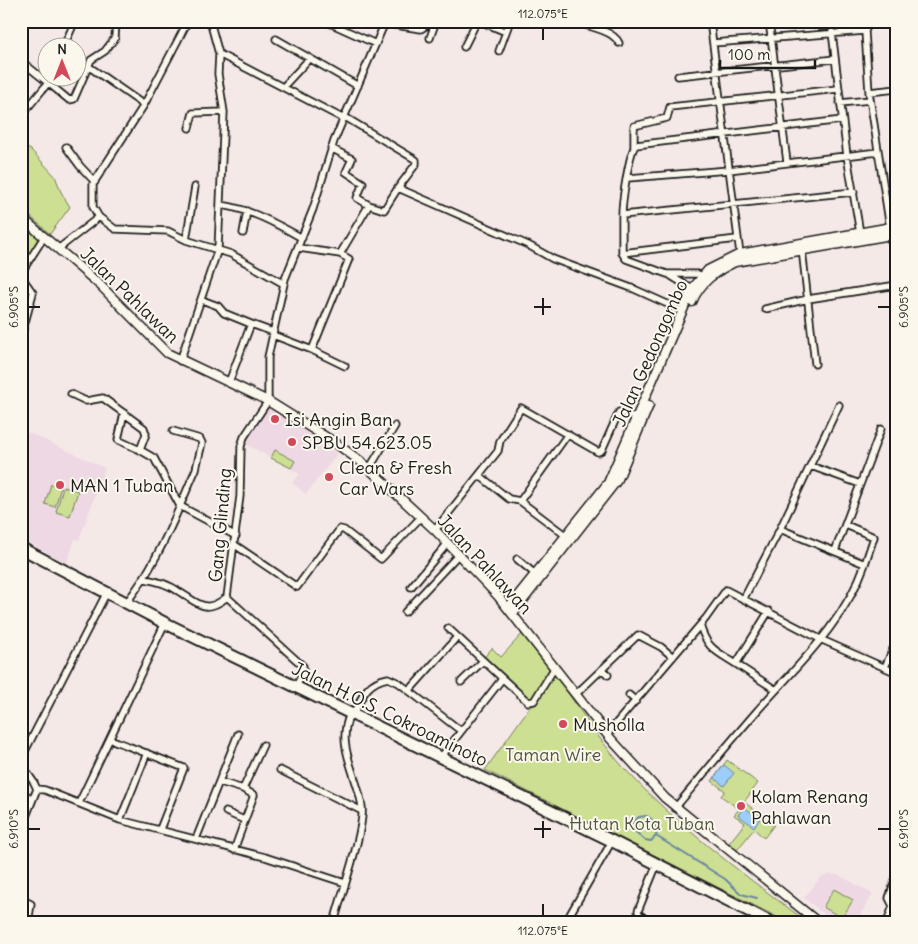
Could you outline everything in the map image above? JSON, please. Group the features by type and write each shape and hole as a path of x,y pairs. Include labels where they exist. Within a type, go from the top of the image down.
{"highway":[{"name":"Jalan H.O.S. Cokroaminoto","path":"21,548 165,623 612,841 772,923"}],"street":[{"path":"67,38 75,21"},
{"path":"116,21 113,42 105,51 91,60 88,66 144,105"},
{"path":"188,21 144,105 95,182 92,197 93,207 98,217 120,230 162,230 186,240 218,249 244,261 284,284"},
{"path":"180,361 218,249 224,112 218,74 219,54 210,21"},
{"path":"325,21 376,44"},
{"path":"268,401 268,362 284,284 302,238 331,148 384,24 421,29 426,26 428,21"},
{"path":"430,38 436,21"},
{"path":"464,47 478,21 506,32"},
{"path":"499,51 510,21"},
{"path":"568,21 606,33 617,39 619,43"},
{"path":"710,21 740,254"},
{"path":"770,21 787,162"},
{"path":"870,21 865,31 869,92 897,269"},
{"path":"893,21 897,48"},
{"path":"713,43 832,32 865,31"},
{"path":"832,32 847,156 860,233"},
{"path":"276,39 358,86"},
{"path":"219,54 345,118 416,160 416,164 384,210 369,205 357,198 362,183 346,172 352,159 331,148"},
{"path":"678,76 775,67 834,58"},
{"path":"284,86 309,59"},
{"path":"21,61 38,73"},
{"path":"21,116 41,88"},
{"path":"56,88 69,100 73,100 78,88"},
{"path":"692,289 667,274 629,261 622,252 623,188 628,178 634,147 632,132 634,126 667,118 669,107 838,89"},
{"path":"869,92 897,89"},
{"path":"840,103 870,100"},
{"path":"189,128 193,113 224,112"},
{"path":"634,147 842,120"},
{"path":"66,147 95,182"},
{"path":"628,178 729,170 878,152"},
{"path":"186,240 195,187"},
{"path":"398,188 528,245 544,255 634,289 683,311"},
{"path":"622,214 733,205 854,192"},
{"path":"221,205 247,211 277,224 302,238"},
{"path":"340,254 369,205"},
{"path":"243,233 247,211"},
{"name":"Jalan Pahlawan","path":"21,216 100,285 157,345 180,361 268,401 337,444 369,468 435,530 511,610 607,734 675,808 819,923"},
{"path":"58,248 98,217"},
{"name":"Jalan Gedongombo","path":"511,610 613,486 695,295 705,277 735,262 890,229"},
{"name":"Jalan Gedongombo","path":"511,610 535,574 608,483 628,448 638,418 692,289 718,263 740,254 860,233 890,229 897,234"},
{"path":"21,337 33,293 21,274 44,237"},
{"path":"622,252 737,239"},
{"path":"298,248 340,254 348,257 348,262 312,350"},
{"path":"802,249 815,364"},
{"path":"667,274 705,277"},
{"path":"764,309 808,299 897,285"},
{"path":"202,300 218,306 224,313 345,366"},
{"path":"229,382 251,324"},
{"path":"71,394 86,401 103,398 145,429 146,436 140,450"},
{"name":"Gang Glinding","path":"145,579 169,585 200,606 215,604 227,596 240,496 241,442 268,401"},
{"path":"744,598 780,529 839,405"},
{"path":"435,530 498,451 500,441 521,408 601,452 620,411 638,418"},
{"path":"124,413 118,440 140,450 156,461 180,506 236,536"},
{"path":"369,468 395,426"},
{"path":"834,551 846,525 881,429"},
{"path":"126,602 145,579 157,558 196,469 202,443 200,440 173,431"},
{"path":"520,501 568,434"},
{"path":"810,466 860,484"},
{"path":"479,475 509,499 520,501 565,536"},
{"path":"235,545 298,587 340,530 344,530 380,560 421,517"},
{"path":"675,808 820,639 850,600 874,537 846,525"},
{"path":"780,529 865,564"},
{"path":"411,587 448,543"},
{"path":"405,612 459,554"},
{"path":"517,559 535,574"},
{"path":"607,734 700,625 725,590 770,611 820,639 897,673"},
{"path":"21,829 37,789 34,781 23,770 22,756 107,592"},
{"path":"227,596 303,666 303,672 296,687"},
{"path":"736,664 770,611"},
{"path":"79,803 165,623"},
{"path":"700,625 710,648 776,690"},
{"path":"448,628 525,700 533,702 555,667"},
{"path":"576,694 638,635 661,647 673,657"},
{"path":"408,691 458,637"},
{"path":"885,667 897,640"},
{"path":"461,682 483,661"},
{"path":"602,669 608,675"},
{"path":"334,923 357,842 362,810 346,756 344,731 367,688 374,682 388,678 394,680 461,731"},
{"path":"441,757 502,679"},
{"path":"629,695 636,701"},
{"path":"196,839 238,734"},
{"path":"110,739 184,768 160,829"},
{"path":"243,789 263,745"},
{"path":"120,820 147,753"},
{"path":"280,770 362,810"},
{"path":"220,782 243,789 254,796 234,850"},
{"path":"37,789 79,803 120,820 196,839 344,883"},
{"path":"21,793 33,798"},
{"path":"226,812 244,820"},
{"path":"565,923 612,841"},
{"path":"651,923 638,913 657,864"},
{"path":"887,923 893,906 889,896 897,874"},
{"path":"21,899 32,904 28,923"}],"shaded area":[{"path":"267,407 338,453 306,494 292,483 300,474 246,444 250,432"},
{"name":"MAN 1 Tuban","path":"23,430 105,468 79,540 75,539 67,563 21,539 21,435"},
{"path":"831,874 839,875 873,894 855,923 835,923 804,898 821,877"}],"green space":[{"path":"25,147 31,150 55,176 61,192 70,207 50,234 21,208 21,150"},
{"path":"21,223 39,238 21,268"},
{"path":"275,450 295,461 291,468 271,458"},
{"path":"51,484 61,487 55,507 45,504"},
{"path":"63,487 78,491 70,516 56,512"},
{"path":"522,634 551,670 530,701 482,660 492,648 501,657"},
{"name":"Taman Wire","path":"554,673 605,745 644,789 686,828 799,916 802,923 789,923 485,770"},
{"name":"Kolam Renang Pahlawan","path":"727,760 758,783 744,802 774,825 764,838 754,829 737,850 729,843 745,823 734,815 739,809 721,796 725,791 712,781"},
{"path":"834,889 853,900 842,918 823,907"}],"water":[{"path":"724,765 734,773 724,786 714,778"},
{"path":"744,807 760,819 754,827 738,815"}],"waterway":[{"path":"646,816 656,827 656,836 651,841 645,840 629,826 639,817 646,816"},
{"path":"656,836 725,879 741,894 757,898"}],"place":[{"name":"Isi Angin Ban","path":"275,419"},
{"name":"SPBU 54.623.05","path":"292,442"},
{"name":"Clean & Fresh Car Wars","path":"329,477"},
{"name":"MAN 1 Tuban","path":"60,485"},
{"name":"Musholla","path":"563,724"},
{"name":"Kolam Renang Pahlawan","path":"741,806"}],"park label":[{"name":"Hutan Kota Tuban","path":"642,823"}]}
